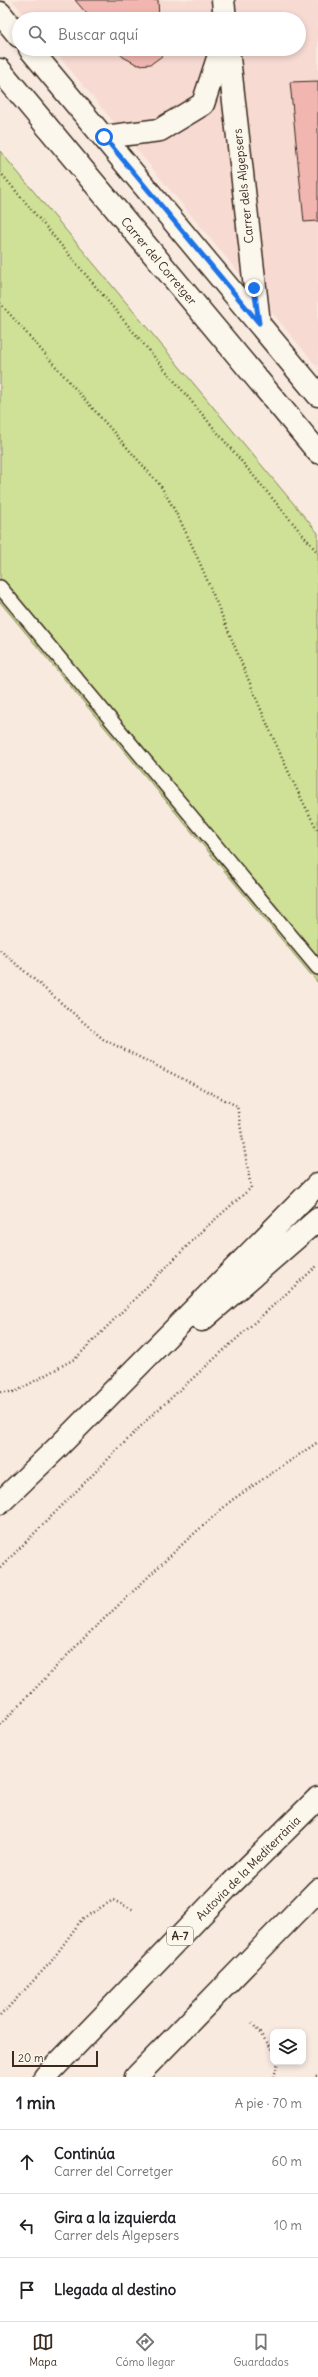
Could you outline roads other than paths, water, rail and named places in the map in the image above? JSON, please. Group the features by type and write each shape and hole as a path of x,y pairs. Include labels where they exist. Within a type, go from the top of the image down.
{"main road":[{"path":"223,0 224,12"},
{"path":"0,13 12,28"},
{"path":"36,56 318,395"},
{"path":"104,137 160,130 203,104 219,56"},
{"name":"Carrer dels Algepsers","path":"229,56 259,323"},
{"name":"Carrer del Corretger","path":"0,70 318,452"},
{"path":"0,1503 59,1446 318,1184"},
{"path":"59,1446 318,1218"},
{"name":"Autovia de la Mediterrània","path":"45,2077 226,1889 318,1798"},
{"path":"136,2077 318,1890"}],"lane":[{"path":"0,587 318,968"}]}
